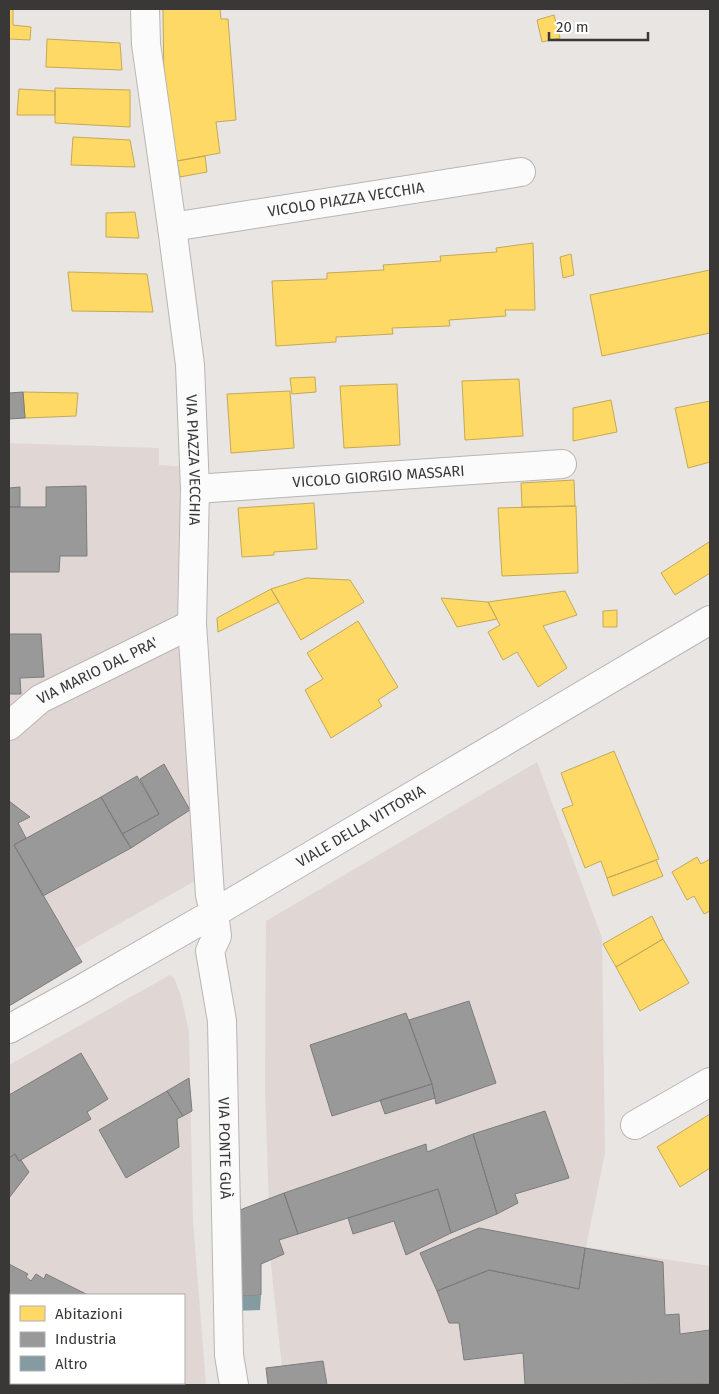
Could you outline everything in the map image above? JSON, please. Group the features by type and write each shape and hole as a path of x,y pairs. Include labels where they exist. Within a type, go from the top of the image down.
{"street":[{"name":"VIA PIAZZA VECCHIA","path":"145,9 146,44 190,365 196,489 192,624 210,896 214,913"},
{"name":"VICOLO PIAZZA VECCHIA","path":"172,227 521,172"},
{"name":"VICOLO GIORGIO MASSARI","path":"196,489 562,464"},
{"name":"VIALE DELLA VITTORIA","path":"9,1029 214,913 710,620"},
{"name":"VIA MARIO DAL PRA'","path":"9,726 40,699 192,624"},
{"name":"VIA PONTE GUÀ","path":"214,913 217,936 210,951 222,1022 229,1355 234,1385"},
{"path":"634,1125 710,1082"}],"shaded area":[{"path":"9,443 159,448 159,465 190,467 209,873 9,986"},
{"path":"537,762 602,938 605,1153 586,1247 710,1266 710,1385 284,1385 271,1266 265,1089 266,921"},
{"path":"170,975 174,978 181,996 189,1031 193,1221 206,1385 9,1385 9,1065"}],"building: Abitazioni":[{"path":"9,9 13,9 13,25 31,27 30,40 9,39"},
{"path":"163,9 220,9 221,19 228,19 236,120 216,122 220,153 177,161 164,89"},
{"path":"554,15 560,38 542,42 537,20"},
{"path":"47,39 120,43 122,70 46,67"},
{"path":"55,88 130,90 130,127 55,123"},
{"path":"19,89 55,91 55,115 17,115"},
{"path":"73,137 130,140 135,167 71,165"},
{"path":"205,156 207,172 180,177 177,161"},
{"path":"135,212 139,238 106,237 106,213"},
{"path":"533,243 535,310 505,310 506,316 449,320 450,326 392,328 393,334 336,337 336,342 276,346 272,281 327,279 327,273 384,270 383,265 441,261 440,256 497,252 496,248"},
{"path":"571,254 574,275 563,278 560,257"},
{"path":"710,270 710,333 602,356 590,295"},
{"path":"68,272 147,274 153,312 72,311"},
{"path":"315,377 316,392 292,394 290,378"},
{"path":"519,379 523,436 465,440 462,381"},
{"path":"397,384 400,445 344,448 340,386"},
{"path":"290,391 294,448 231,453 227,394"},
{"path":"23,392 78,393 76,416 25,418"},
{"path":"611,400 617,432 573,441 573,408"},
{"path":"710,401 710,462 688,468 675,408"},
{"path":"574,480 575,506 522,507 521,483"},
{"path":"314,503 317,549 274,552 274,555 242,557 238,508"},
{"path":"576,506 578,573 502,576 498,508"},
{"path":"709,542 710,573 675,595 661,573"},
{"path":"306,578 350,580 364,602 301,640 271,589"},
{"path":"271,589 279,602 218,632 217,618"},
{"path":"565,591 577,615 543,626 567,668 538,687 517,652 503,660 488,632 500,625 488,602"},
{"path":"441,598 488,602 497,619 457,627"},
{"path":"617,610 617,627 603,627 603,611"},
{"path":"358,621 398,687 378,700 382,706 331,738 305,690 323,679 307,653"},
{"path":"614,751 659,859 607,878 601,861 585,868 562,809 573,805 561,773"},
{"path":"697,857 701,864 710,859 710,911 704,914 694,896 687,900 672,872"},
{"path":"656,860 663,876 613,896 607,878"},
{"path":"652,916 663,939 616,967 603,944"},
{"path":"663,939 689,983 640,1011 616,967"},
{"path":"710,1114 710,1168 680,1187 657,1147"}],"building: Industria":[{"path":"23,392 25,418 9,419 9,393"},
{"path":"86,486 87,556 60,556 59,572 9,572 9,507 46,507 46,487"},
{"path":"20,487 20,507 9,507 9,488"},
{"path":"9,634 41,634 44,677 20,678 21,694 9,694"},
{"path":"164,764 190,810 131,848 122,834 159,814 140,779"},
{"path":"137,776 159,814 122,834 101,797"},
{"path":"101,797 131,848 43,896 14,845"},
{"path":"9,801 30,817 18,823 26,838 14,845 82,962 9,1006"},
{"path":"469,1001 496,1083 436,1104 432,1084 409,1020"},
{"path":"406,1013 432,1084 332,1116 310,1045"},
{"path":"81,1053 108,1099 87,1112 91,1119 19,1161 15,1154 9,1158 9,1095"},
{"path":"189,1078 192,1111 183,1116 167,1091"},
{"path":"432,1084 435,1098 385,1114 380,1100"},
{"path":"167,1091 183,1116 177,1119 179,1147 126,1178 99,1130"},
{"path":"545,1111 569,1178 515,1194 518,1203 497,1214 473,1134"},
{"path":"473,1134 497,1214 451,1233 438,1189 298,1234 284,1193 426,1144 427,1152"},
{"path":"15,1154 29,1172 9,1198 9,1158"},
{"path":"438,1189 451,1233 406,1255 394,1221 353,1234 348,1218"},
{"path":"284,1193 298,1234 279,1240 284,1254 261,1264 261,1295 230,1297 227,1215"},
{"path":"479,1228 585,1248 579,1289 489,1270 437,1291 420,1253"},
{"path":"585,1248 663,1262 665,1315 679,1314 680,1334 710,1330 710,1384 525,1385 523,1353 464,1360 459,1323 449,1323 437,1291 489,1270 579,1289"},
{"path":"9,1264 28,1274 26,1277 31,1281 36,1274 44,1279 46,1274 86,1294 10,1294 9,1331"},
{"path":"323,1361 327,1385 268,1385 266,1368"}],"building: Altro":[{"path":"261,1295 260,1310 229,1311 230,1297"}]}
